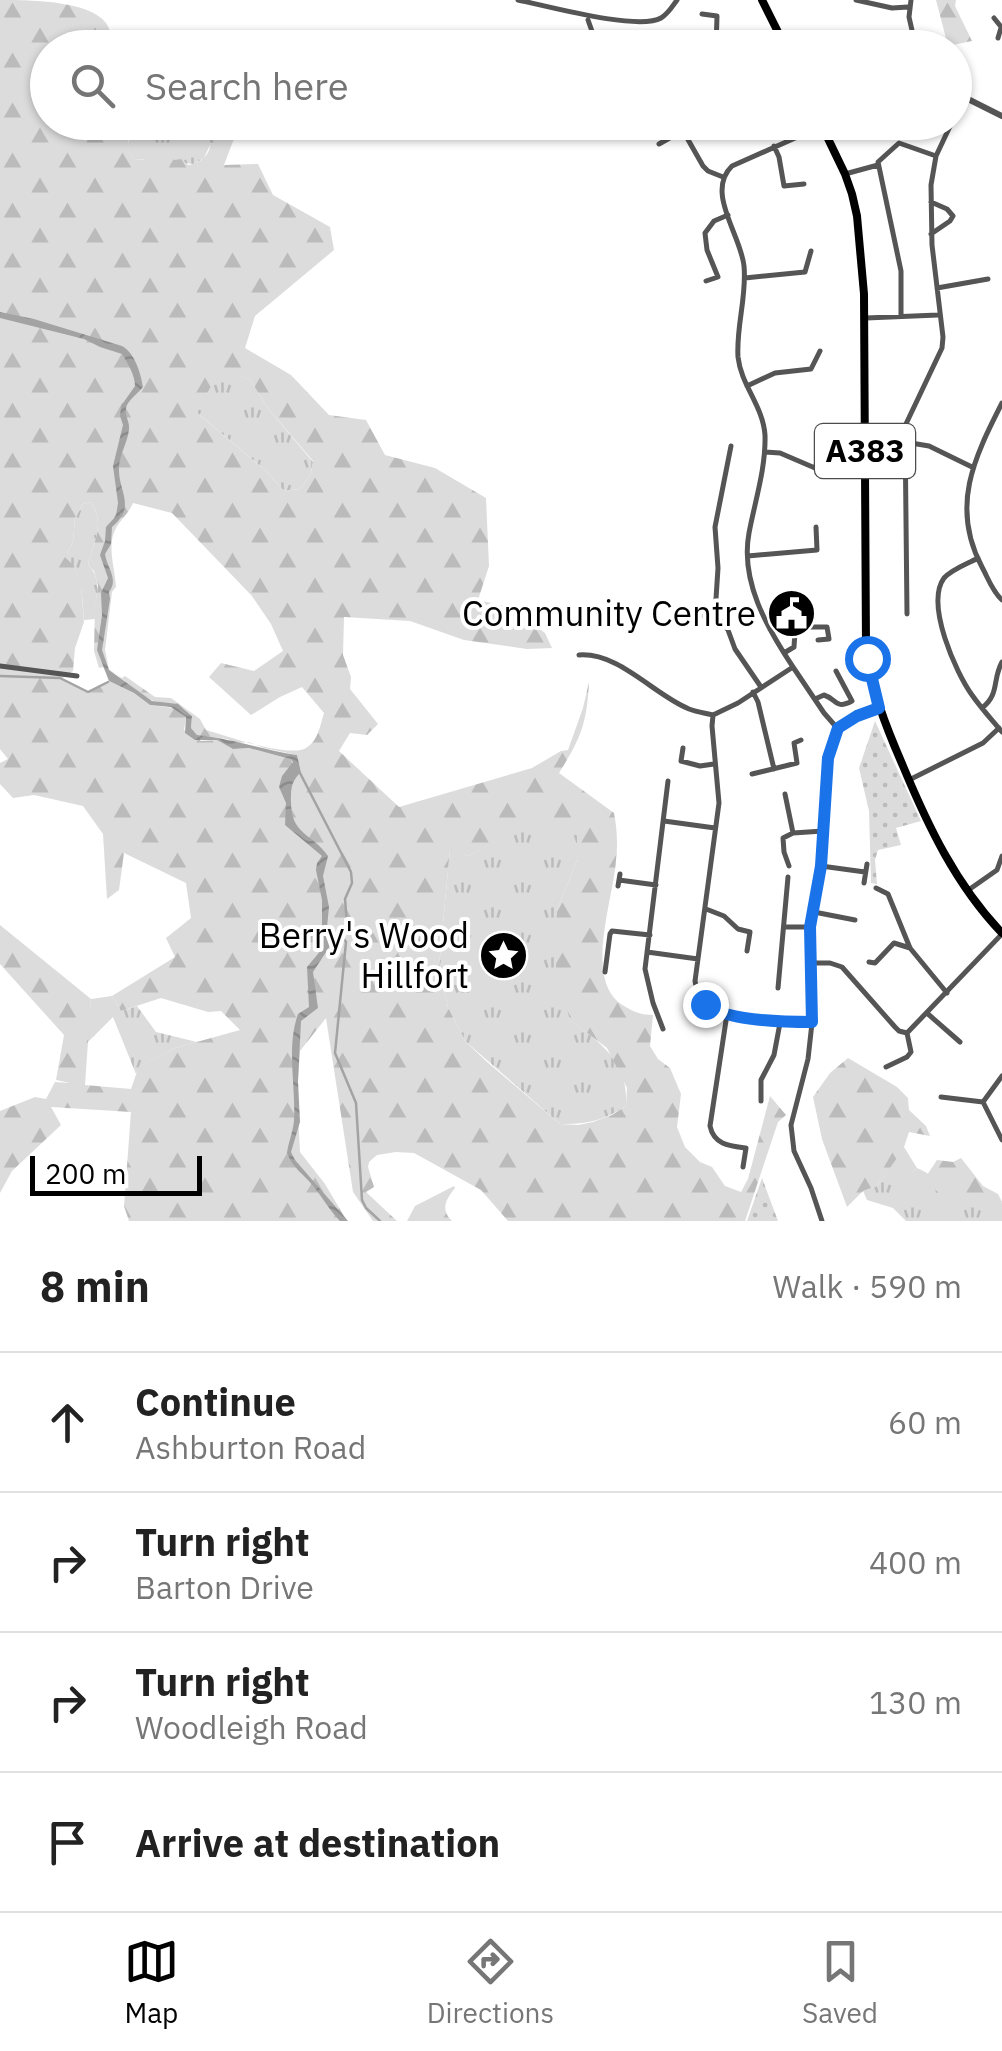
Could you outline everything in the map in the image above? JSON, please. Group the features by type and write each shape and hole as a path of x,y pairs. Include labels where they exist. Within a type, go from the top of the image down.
{"main road":[{"path":"762,0 777,30"},
{"name":"A383","path":"829,140 846,174 857,216 866,318 866,647 873,688 934,834 966,891 1002,934"}],"street":[{"path":"518,0 644,23 662,18 677,0"},
{"path":"856,0 892,8 910,4 914,30"},
{"path":"702,14 717,16 717,30"},
{"path":"994,18 1002,28 998,38"},
{"path":"588,20 592,30"},
{"path":"972,101 1002,116"},
{"path":"659,144 666,140"},
{"path":"687,140 702,166 723,177"},
{"path":"787,140 738,162 723,177 721,196 744,264 738,354 747,386 762,415 765,452 747,556 758,603 784,653 838,728"},
{"path":"906,617 905,426 942,348 931,234 931,185 944,140"},
{"path":"901,316 901,271 879,160 899,143 936,156"},
{"path":"774,146 784,186 804,184"},
{"path":"846,174 878,165"},
{"path":"931,202 954,216 931,234"},
{"path":"706,281 718,277 705,234 714,221 728,215"},
{"path":"744,278 806,272 812,251"},
{"path":"937,288 991,279"},
{"path":"866,318 939,315"},
{"path":"747,386 775,374 811,369 820,351"},
{"path":"1002,403 972,466 967,517 978,558 1002,600"},
{"path":"904,442 929,446 972,466"},
{"path":"731,446 715,527 715,614 760,687"},
{"path":"765,452 814,468 822,452"},
{"path":"747,556 817,550 816,527"},
{"path":"909,780 1001,730 964,682 953,660 938,602 944,578 978,558"},
{"path":"704,616 715,614"},
{"path":"784,653 794,647 799,627 827,626 829,639 818,640"},
{"path":"579,655 594,654 688,708 713,715 793,666"},
{"path":"982,708 994,696 1002,662"},
{"path":"0,666 77,676"},
{"path":"815,699 824,695 837,705 852,702 836,671"},
{"path":"753,692 774,769"},
{"path":"822,1221 794,1151 791,1125 808,1059 812,1022 810,927 821,866 828,758 838,728 879,708"},
{"path":"713,715 718,803 695,981 697,993 711,1009 726,1014 812,1022"},
{"path":"752,774 798,762 794,743 801,740"},
{"path":"684,748 679,764 715,764"},
{"path":"663,1030 646,977 670,797 668,781"},
{"path":"784,794 793,833"},
{"path":"664,822 715,828"},
{"path":"778,988 789,870 782,842 793,833 823,831"},
{"path":"966,891 996,870 1002,856"},
{"path":"864,883 867,864"},
{"path":"821,866 865,872"},
{"path":"619,880 656,885"},
{"path":"876,888 888,894 910,948 947,992"},
{"path":"706,909 750,932 747,951"},
{"path":"812,912 855,920"},
{"path":"784,926 810,927"},
{"path":"870,962 875,964 894,942 900,927"},
{"path":"606,972 612,931 650,935"},
{"path":"810,963 842,967 899,1032 907,1033 1002,934"},
{"path":"894,942 910,948"},
{"path":"647,952 698,959"},
{"path":"726,1014 710,1126 714,1137 723,1144 746,1148 744,1166"},
{"path":"928,1014 960,1042"},
{"path":"761,1101 761,1080 774,1055 780,1022"},
{"path":"886,1067 911,1052 907,1033"},
{"path":"983,1102 1002,1076"},
{"path":"941,1097 983,1102"},
{"path":"983,1102 1002,1140"},
{"path":"992,1122 1002,1118"}],"green space":[{"path":"0,0 29,0 94,13 109,30 30,30 30,140 128,140 129,152 135,159 144,160 169,147 174,160 182,159 188,165 203,159 210,140 234,140 224,165 258,164 273,195 330,227 334,250 255,316 245,348 291,375 329,415 366,420 385,455 435,468 486,498 489,566 478,600 513,608 545,633 552,648 527,649 464,640 410,621 344,617 343,655 351,677 350,689 378,724 367,735 350,733 339,751 399,807 532,768 568,750 589,682 582,730 559,773 614,813 617,854 602,959 612,994 631,1010 653,1015 650,1046 670,1068 681,1094 677,1127 685,1147 700,1162 712,1167 725,1186 741,1192 748,1179 770,1096 786,1115 778,1122 745,1221 508,1221 481,1190 414,1153 396,1152 377,1155 369,1162 374,1187 366,1192 397,1221 373,1221 353,1192 326,1018 300,1051 300,1152 347,1221 129,1221 124,1206 131,1112 51,1107 61,1125 12,1171 0,1193 0,1111 35,1097 46,1099 55,1082 70,1083 56,1080 64,1035 0,964 0,925 91,999 85,1085 131,1089 139,1066 175,1048 240,1030 221,1011 208,1012 161,998 121,1011 112,996 175,957 166,938 191,918 186,883 124,853 119,890 107,899 103,834 83,806 34,795 13,798 0,784 0,763 8,759 0,749","holes":["220,371 250,379 266,406 313,461 311,474 300,489 284,491 196,412","91,502 98,518 88,565 98,585 94,651 99,668 103,667 108,676 105,650 112,592 116,587 112,543 115,530 133,503 172,513 252,596 271,624 283,651 254,671 221,663 209,677 251,715 302,687 324,713 313,741 298,750 255,744 297,755 301,772 290,759 249,748 233,749 217,740 201,741 184,730 186,717 174,708 150,705 107,678 109,682 88,692 61,679 73,671 75,648 84,622 81,584 65,557 73,542 75,518 83,504","538,820 577,834 577,860 557,910 556,968 570,1020 607,1048 627,1088 626,1106 612,1115 578,1125 560,1124 465,1041 448,1007 439,966 450,849 468,856"]},
{"path":"936,0 956,0 967,30 944,30"},
{"path":"129,140 211,143 204,158 194,164 135,159 128,151"},
{"path":"220,370 250,379 266,406 313,462 311,474 300,489 284,491 195,411"},
{"path":"91,502 98,526 88,565 96,577 97,590 95,619 84,620 78,578 65,557 73,542 75,518 83,504"},
{"path":"117,675 125,676 155,697 171,698 200,719 206,730 247,742 197,735 191,728 192,716 182,707 150,699"},
{"path":"875,721 921,821 896,828 901,845 878,850 877,884 871,883 869,811 859,768"},
{"path":"538,819 578,834 577,860 557,910 570,1020 611,1055 626,1091 626,1106 586,1122 560,1124 465,1041 448,1007 439,967 450,848 468,856"},
{"path":"112,996 121,1011 137,1006 156,1032 197,1042 175,1048 140,1066 136,1074 113,1017 87,1043 91,999"},
{"path":"848,1058 897,1087 930,1136 909,1132 904,1147 917,1168 909,1175 897,1158 877,1186 863,1191 847,1207 822,1139 813,1097 830,1073"},
{"path":"897,1157 910,1174 917,1168 967,1202 989,1206 1002,1202 1002,1221 906,1221 893,1208 867,1200 863,1191 877,1186"},
{"path":"961,1158 1002,1202 983,1211 958,1204 925,1178 937,1160 953,1162"},
{"path":"762,1178 778,1221 747,1221"},
{"path":"454,1186 445,1209 452,1221 407,1221 415,1206"}],"water":[{"path":"0,312 122,346 139,370 143,387 126,408 129,429 119,463 124,512 112,527 111,544 105,554 113,583 102,650 109,670 152,701 178,704 192,716 191,728 197,735 297,755 301,772 292,786 292,813 298,828 328,856 323,876 330,946 313,972 318,1008 301,1021 300,1122 291,1152 348,1221 336,1217 287,1153 294,1121 294,1027 298,1014 309,1007 307,967 322,949 322,900 316,870 322,856 285,825 286,803 279,787 293,762 249,748 233,749 217,740 195,740 185,733 186,717 171,707 150,705 109,681 97,650 101,593 108,578 100,555 106,527 116,516 113,466 123,425 121,406 135,386 134,378 122,354 84,339 0,318"}],"waterway":[{"path":"0,676 60,678 88,692 108,682"},
{"path":"300,773 351,872 352,883 345,899 347,924 341,935 346,942 335,1053 356,1103 362,1200 380,1221"}],"place":[{"name":"Community Centre","path":"791,614"},
{"name":"Berry's Wood Hillfort","path":"504,956"}],"route":[{"path":"705,1004 718,1013 780,1022 812,1022 810,927 821,866 828,758 838,728 879,708 867,658"}]}
